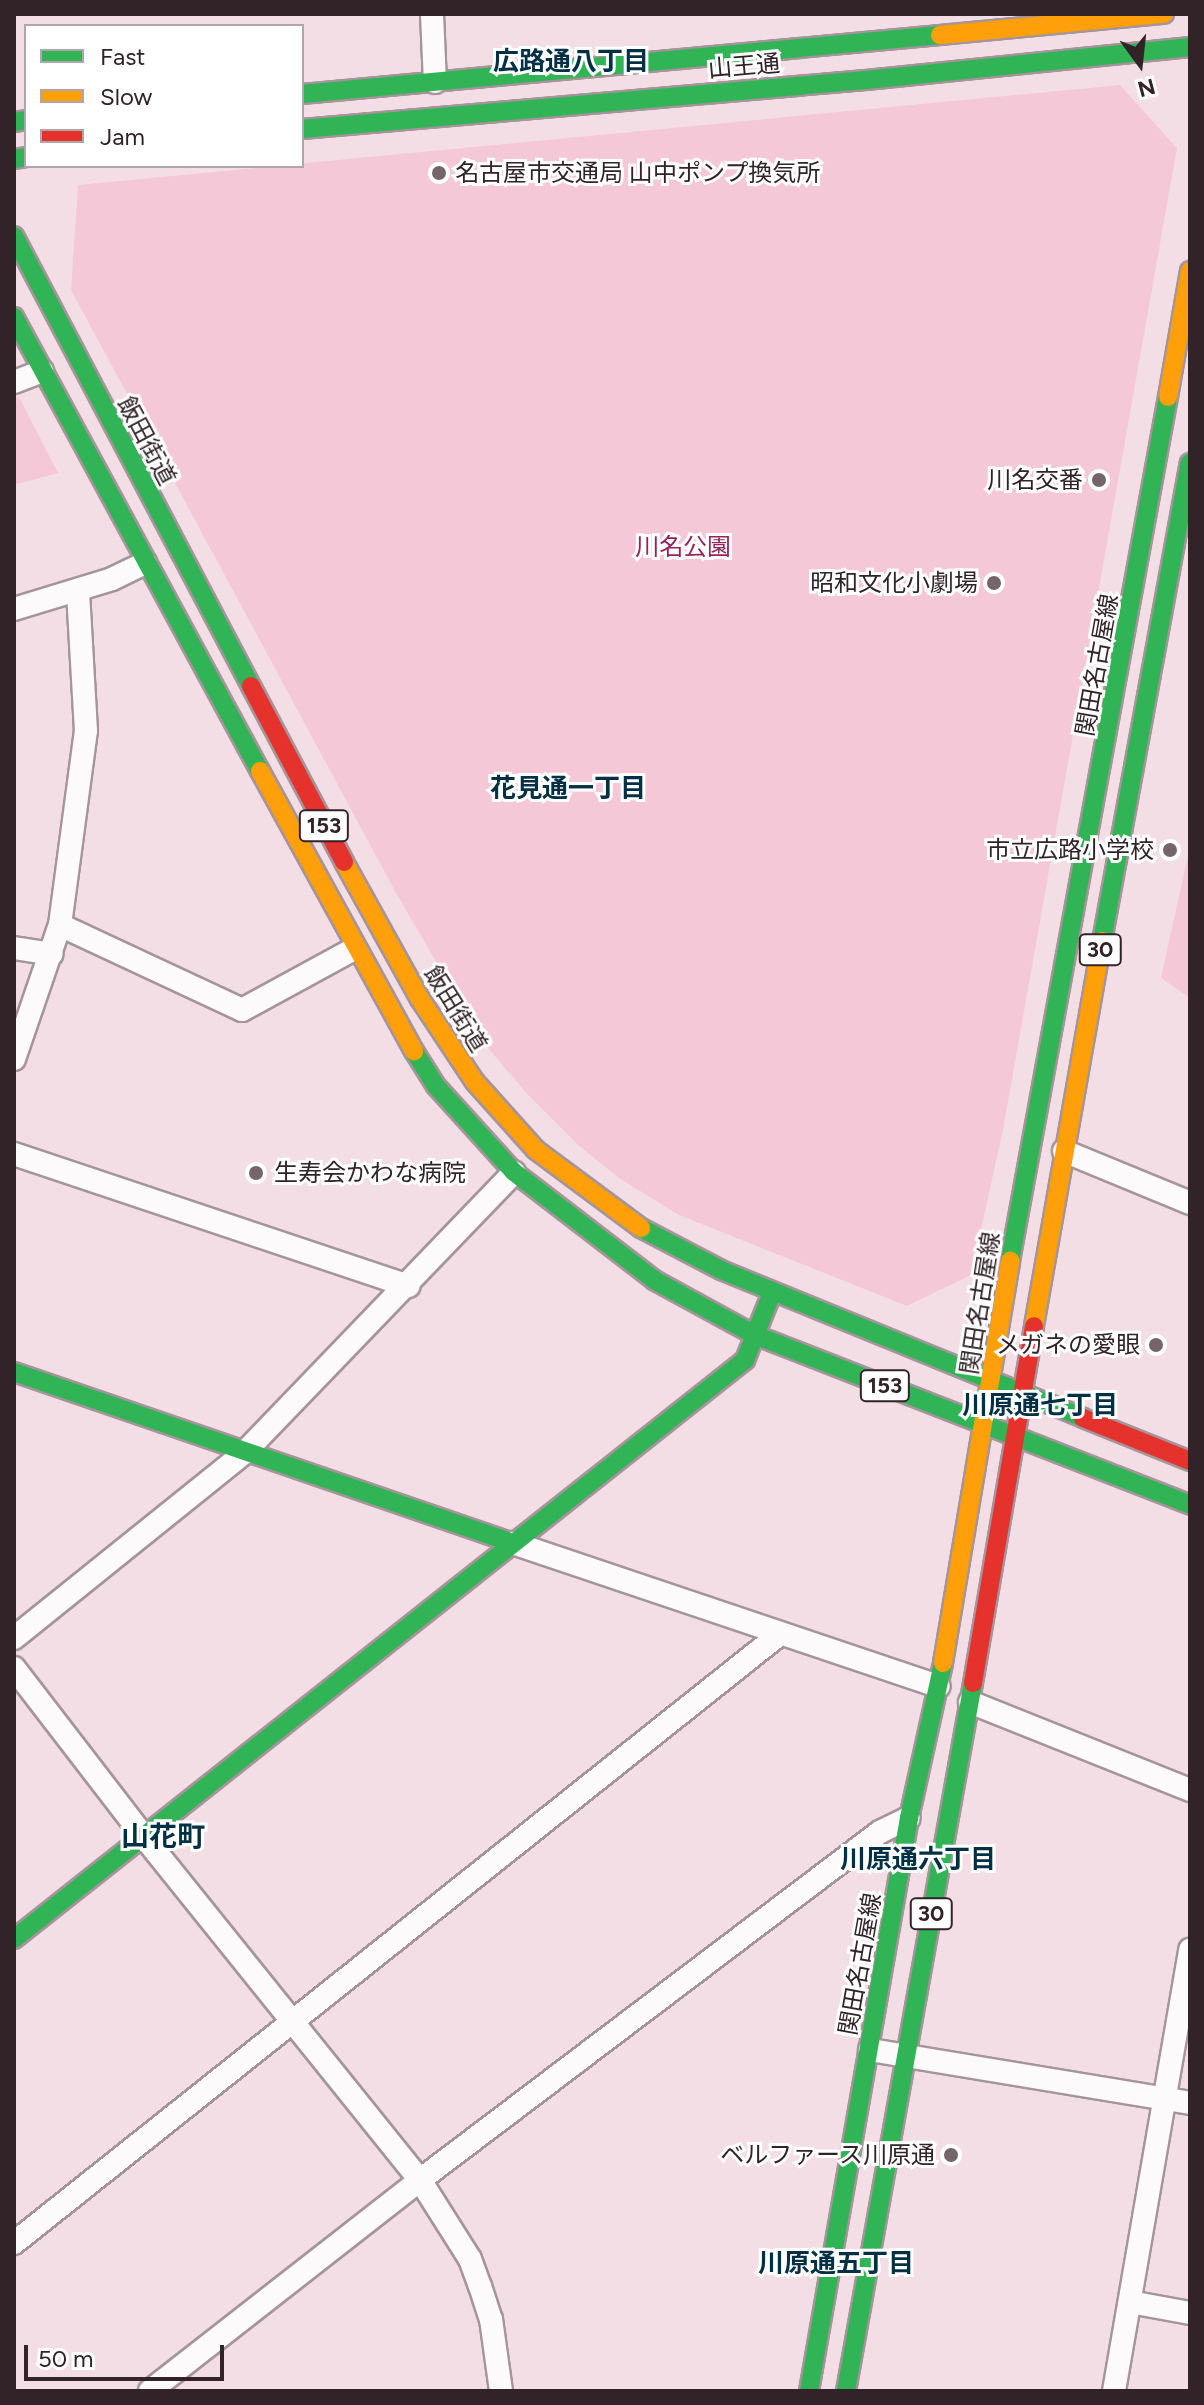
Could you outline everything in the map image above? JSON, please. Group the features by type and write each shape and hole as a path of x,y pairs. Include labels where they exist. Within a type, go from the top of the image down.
{"main road":[{"name":"山王通","path":"304,94 969,24 1164,14"},
{"name":"山王通","path":"304,129 866,80 1190,47"},
{"name":"飯田街道","path":"14,236 337,849 453,1052 511,1123 575,1184 663,1241 772,1293 1024,1390 1190,1461"},
{"name":"関田名古屋線","path":"809,2391 909,1818 939,1686 1031,1138 1171,426 1190,271"},
{"name":"153","path":"14,317 354,949 436,1086 514,1172 598,1241 654,1280 755,1335 1190,1505"},
{"name":"30","path":"846,2391 970,1702 1064,1151 1190,463"},
{"path":"14,1939 745,1360 772,1293"},
{"path":"14,1372 513,1543"}],"street":[{"path":"432,14 435,82"},
{"path":"14,382 42,371"},
{"path":"14,609 78,591 145,563"},
{"path":"14,1059 60,925 86,731 78,591"},
{"path":"60,925 242,1010 354,949"},
{"path":"14,948 52,954"},
{"path":"1064,1151 1190,1203"},
{"path":"14,1154 408,1286"},
{"path":"14,1638 245,1452 408,1286 514,1172"},
{"path":"513,1543 939,1686"},
{"path":"14,2243 780,1634"},
{"path":"14,1668 144,1837 420,2180 470,2259 491,2319 501,2391"},
{"path":"970,1702 1190,1790"},
{"path":"150,2391 420,2180 880,1832 909,1818"},
{"path":"1114,2391 1190,1950"},
{"path":"870,2050 1190,2103"},
{"path":"1130,2302 1190,2313"}],"green space":[{"name":"川名公園","path":"1120,85 1177,148 1003,1130 971,1275 907,1306 679,1215 619,1178 579,1146 527,1094 483,1042 396,893 71,290 78,185 255,168 304,168 304,163"},
{"path":"19,397 58,473 14,485 14,398"},
{"path":"1190,846 1190,998 1161,978"}],"traffic: fast":[{"path":"304,94 940,35"},
{"path":"304,129 866,80 1190,47"},
{"path":"14,122 24,120"},
{"path":"14,159 24,157"},
{"path":"14,236 251,686"},
{"path":"14,317 260,771"},
{"path":"1010,1261 1168,397"},
{"path":"1102,941 1190,463"},
{"path":"414,1051 436,1086 514,1172 654,1280 755,1335 1190,1505"},
{"path":"641,1228 721,1270 1083,1418"},
{"path":"14,1939 745,1360 772,1293"},
{"path":"14,1372 513,1543"},
{"path":"809,2391 909,1818 943,1663"},
{"path":"846,2391 973,1683"}],"traffic: slow":[{"path":"940,35 1164,14"},
{"path":"1168,397 1190,271"},
{"path":"260,771 414,1051"},
{"path":"344,862 420,999 475,1082 536,1150 641,1228"},
{"path":"1034,1326 1102,941"},
{"path":"943,1663 1010,1261"}],"traffic: jam":[{"path":"251,686 344,862"},
{"path":"973,1683 1034,1326"},
{"path":"1083,1418 1190,1461"}],"place":[{"name":"名古屋市交通局 山中ポンプ換気所","path":"439,173"},
{"name":"川名交番","path":"1099,480"},
{"name":"昭和文化小劇場","path":"994,583"},
{"name":"市立広路小学校","path":"1170,850"},
{"name":"生寿会かわな病院","path":"256,1173"},
{"name":"メガネの愛眼","path":"1156,1345"},
{"name":"ベルファース川原通","path":"951,2155"}],"district":[{"name":"広路通八丁目","path":"571,62"},
{"name":"花見通一丁目","path":"568,789"},
{"name":"川原通七丁目","path":"1040,1406"},
{"name":"山花町","path":"163,1836"},
{"name":"川原通六丁目","path":"918,1860"},
{"name":"川原通五丁目","path":"836,2264"}]}
